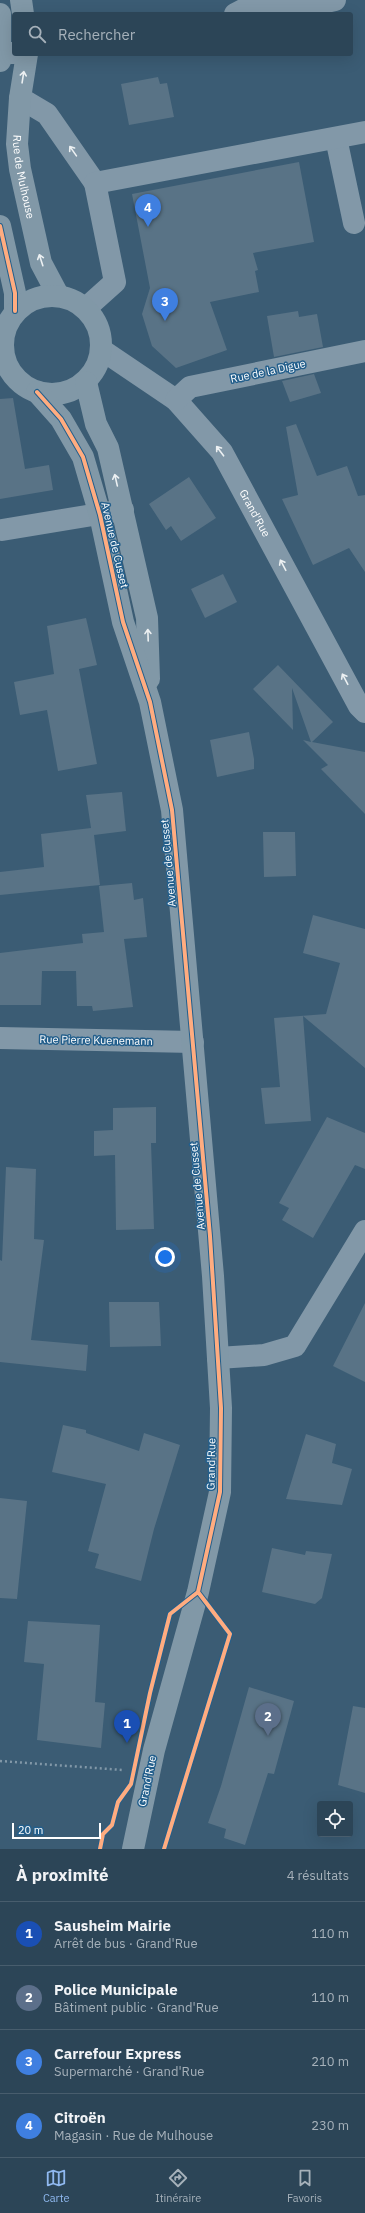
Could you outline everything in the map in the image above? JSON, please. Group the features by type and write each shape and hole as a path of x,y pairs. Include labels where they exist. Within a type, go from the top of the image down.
{"main road":[{"path":"20,0 23,12"},
{"path":"0,14 4,55"},
{"name":"Rue de Mulhouse","path":"27,56 20,98 17,144 25,198 41,263 58,295"},
{"path":"0,226 14,293 15,311"},
{"path":"58,295 73,299 86,308 96,320 101,335 102,350 96,367 86,382 63,393 50,394 37,392 24,386 14,377 6,364 2,351 3,336 15,311 28,302 42,296 58,295"},
{"name":"Avenue de Cusset","path":"86,382 96,424 108,448 147,618 150,702"},
{"name":"Avenue de Cusset","path":"37,392 62,418 83,456 100,515 123,622 150,702 172,810 210,1236 218,1358"},
{"name":"Grand'Rue","path":"133,1849 154,1750 198,1592 220,1492 221,1408 218,1358"}],"street":[{"path":"238,12 256,2 309,6 335,0"},
{"path":"20,98 47,114 95,183 115,282 86,308"},
{"path":"95,183 365,132"},
{"path":"336,138 354,223"},
{"name":"Grand'Rue","path":"102,350 176,400 222,452 359,706 365,712"},
{"name":"Rue de la Digue","path":"176,400 190,387 365,351"},
{"path":"2,530 123,510"},
{"name":"Rue Pierre Kuenemann","path":"0,1038 193,1042"},
{"path":"218,1358 264,1355 295,1346 365,1231"}],"path":[{"path":"0,1761 125,1771"}],"building":[{"path":"158,77 160,84 167,83 174,117 129,125 121,84"},
{"path":"299,162 314,242 253,253 258,270 255,271 259,292 210,302 227,350 176,368 152,346 142,314 150,288 132,194"},
{"path":"298,311 299,317 317,314 323,347 274,357 267,316"},
{"path":"314,374 321,393 290,402 282,381"},
{"path":"13,398 25,469 49,465 53,490 0,499 0,399"},
{"path":"296,424 317,476 347,466 358,496 365,495 365,572 349,548 313,565 282,499 298,495 286,427"},
{"path":"189,477 216,518 181,541 171,526 166,530 149,504"},
{"path":"223,574 237,602 205,618 191,589"},
{"path":"86,618 97,665 79,669 97,764 58,771 47,710 20,715 14,682 54,674 47,626"},
{"path":"278,665 333,722 312,742 365,752 365,814 321,769 328,765 303,740 311,742 292,688 293,730 253,689"},
{"path":"249,732 254,759 254,769 217,777 210,740"},
{"path":"122,792 126,831 94,835 100,885 0,895 0,872 44,867 41,834 91,828 86,795"},
{"path":"263,832 295,832 296,876 264,877"},
{"path":"132,883 134,900 143,898 147,937 124,939 133,1007 93,1011 92,1006 77,1006 76,971 42,971 41,1005 0,1005 0,953 83,943 82,934 104,932 99,886"},
{"path":"313,915 365,929 365,1068 303,1016 311,1121 265,1124 261,1088 280,1087 274,1018 326,1014 340,963 303,953"},
{"path":"156,1107 156,1143 151,1143 154,1229 116,1230 115,1155 94,1156 94,1131 113,1130 113,1108"},
{"path":"327,1117 365,1133 365,1169 355,1165 313,1238 282,1220 289,1208 279,1203"},
{"path":"6,1167 36,1169 34,1239 44,1240 31,1340 88,1345 86,1371 0,1362 0,1260 2,1261"},
{"path":"109,1302 159,1302 161,1346 110,1347"},
{"path":"365,1303 365,1382 333,1366"},
{"path":"63,1425 86,1430 86,1433 139,1451 144,1433 180,1445 154,1529 141,1581 95,1568 99,1554 88,1551 106,1484 52,1472"},
{"path":"306,1434 336,1444 332,1463 352,1469 342,1505 286,1499"},
{"path":"0,1498 27,1501 17,1599 0,1598"},
{"path":"272,1548 305,1555 306,1551 332,1554 322,1598 315,1604 262,1592"},
{"path":"28,1621 100,1625 95,1702 105,1703 101,1748 37,1740 44,1664 24,1662"},
{"path":"249,1687 294,1701 274,1774 268,1773 245,1845 224,1838 226,1829 208,1823 221,1786"},
{"path":"353,1706 365,1708 365,1793 338,1785"}],"cycle path":[{"path":"0,226 15,293 15,311"},
{"path":"37,392 61,419 83,457 100,515 123,622 150,702 172,810 210,1236 221,1408 220,1492 198,1592"},
{"path":"100,1849 103,1834 112,1825 118,1802 131,1784 150,1693 170,1614 198,1592"},
{"path":"164,1849 230,1634 198,1592"}],"place":[{"name":"Citroën","path":"148,227"},
{"name":"Carrefour Express","path":"165,321"},
{"name":"Police Municipale","path":"268,1736"},
{"name":"Sausheim Mairie","path":"127,1743"}]}
